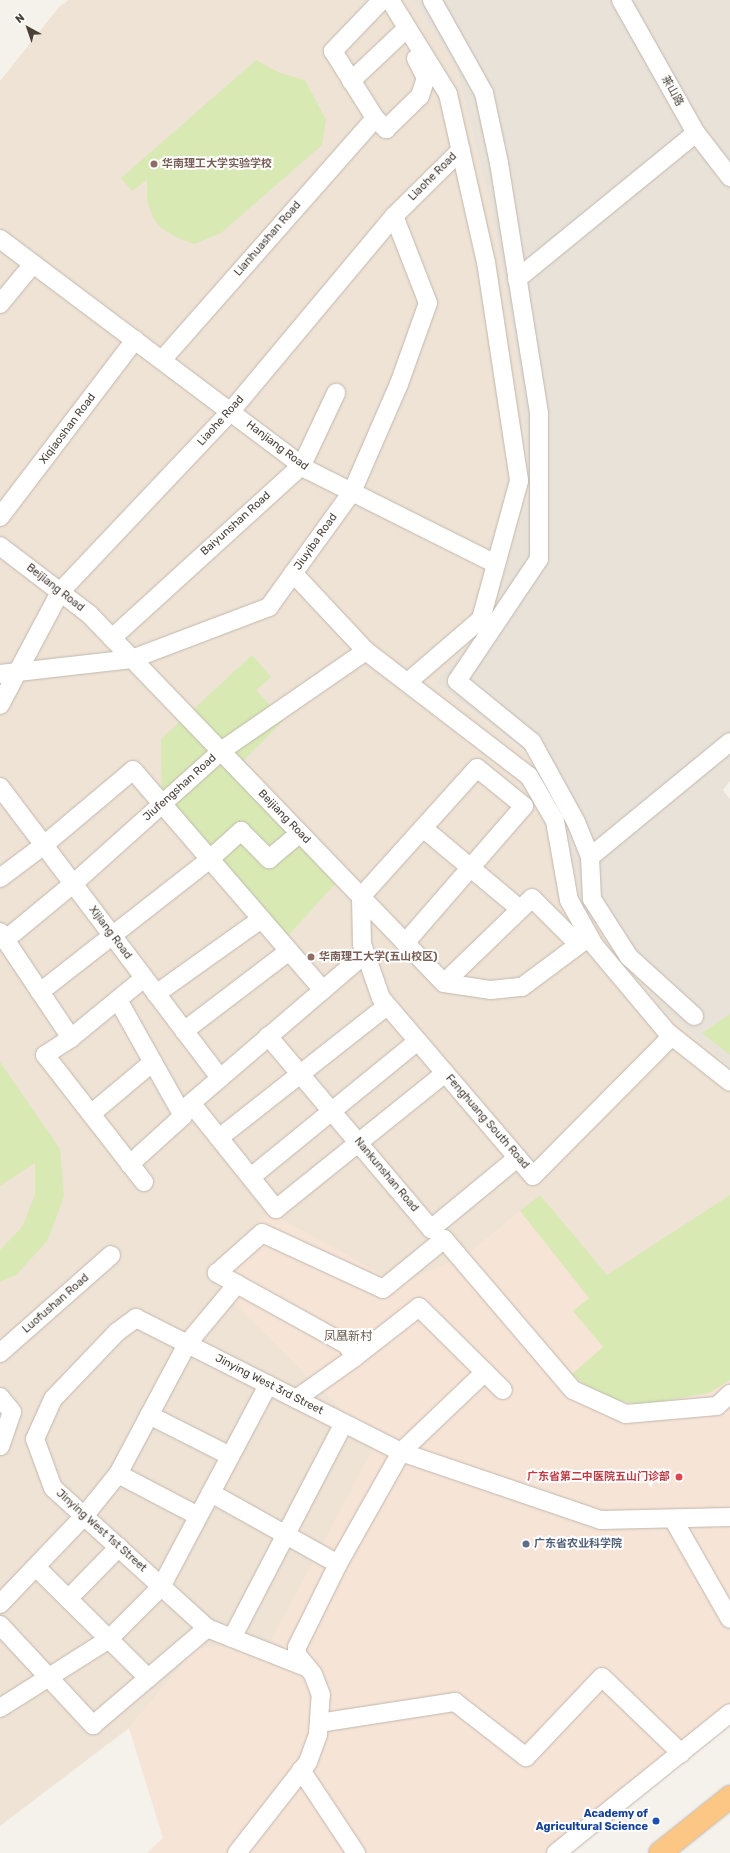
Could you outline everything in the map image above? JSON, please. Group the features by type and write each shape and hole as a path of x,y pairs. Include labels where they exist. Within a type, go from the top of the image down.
{"highway":[{"path":"660,1853 730,1797"}],"street":[{"path":"382,0 333,51 375,118 386,129 420,96 426,78 386,0"},
{"path":"390,0 448,94 486,262 520,481 481,619 409,681"},
{"path":"432,0 484,93 499,163 539,414 539,559 457,681 532,742 576,822 590,857 592,899 629,957 694,1016"},
{"name":"茶山路","path":"622,0 696,133 730,176"},
{"path":"351,81 403,32"},
{"name":"Lianhuashan Road","path":"162,360 375,118"},
{"path":"517,279 696,133"},
{"name":"Liaohe Road","path":"0,705 19,672 60,592 231,411 394,216 461,150"},
{"name":"Jiuyiba Road","path":"0,674 132,659 269,607 352,492 399,384 428,302 394,216"},
{"name":"Hanjiang Road","path":"0,239 302,464 352,492 496,564"},
{"path":"0,304 33,264"},
{"name":"Xiqiaoshan Road","path":"0,518 135,340"},
{"name":"Baiyunshan Road","path":"112,638 302,464 336,393"},
{"name":"Beijiang Road","path":"0,546 89,614 444,982"},
{"path":"294,573 366,651 409,681 529,776 555,821 569,900 584,941"},
{"name":"Jiufengshan Road","path":"3,936 73,884 221,751 366,651"},
{"path":"590,857 730,742"},
{"path":"361,897 478,768 524,806 405,943"},
{"path":"0,878 44,845 133,770 323,990"},
{"name":"Xijiang Road","path":"2,795 44,845 220,1078"},
{"path":"423,828 520,909"},
{"path":"40,992 210,859 241,831 269,859 300,833"},
{"name":"Fenghuang South Road","path":"361,897 362,944 381,998 533,1176 672,1036"},
{"path":"444,982 532,898 584,941 672,1036 730,1082"},
{"path":"156,994 262,919"},
{"path":"3,936 72,1038"},
{"path":"444,982 491,990 522,987 584,941"},
{"path":"184,1031 289,951"},
{"path":"365,954 191,1103 276,1209 359,1144 445,1073"},
{"path":"144,978 72,1038 45,1055 144,1182"},
{"path":"118,1000 183,1116 130,1164"},
{"path":"219,1138 387,1006"},
{"name":"Nankunshan Road","path":"268,1036 431,1229 518,1158"},
{"path":"250,1177 331,1110 418,1042"},
{"path":"91,1114 153,1062"},
{"path":"355,1357 347,1344 217,1273 262,1233 383,1289 444,1239 573,1390 626,1414 717,1406 730,1394"},
{"name":"Luofushan Road","path":"0,1353 111,1255"},
{"path":"0,1604 84,1516 118,1474 187,1344 237,1284"},
{"path":"296,1399 355,1357 419,1307 503,1390"},
{"name":"Jinying West 3rd Street","path":"136,1318 401,1452 602,1520 730,1518"},
{"name":"Jinying West 1st Street","path":"136,1318 117,1332 53,1399 34,1439 53,1488 207,1628 308,1668"},
{"path":"237,1853 308,1762 318,1734 320,1695 308,1668 297,1654 297,1647 338,1564 401,1452 485,1372"},
{"path":"0,1708 109,1639 161,1586 268,1385"},
{"path":"0,1397 12,1412 0,1446"},
{"path":"149,1415 230,1456"},
{"path":"232,1638 344,1423"},
{"path":"118,1474 198,1516"},
{"path":"211,1493 285,1536 338,1564"},
{"path":"673,1518 730,1618"},
{"path":"68,1599 119,1547"},
{"path":"36,1567 148,1678"},
{"path":"0,1625 93,1725 207,1628"},
{"path":"319,1723 455,1702 526,1757 602,1677 681,1753"},
{"path":"556,1853 730,1713"},
{"path":"301,1770 356,1853"}],"shaded area":[{"name":"华南理工大学(五山校区)","path":"69,0 413,0 456,66 491,207 520,375 529,491 489,622 435,682 525,752 554,798 569,846 581,905 663,1010 730,1067 730,1195 607,1276 540,1195 468,1254 399,1284 269,1212 206,1275 376,1443 269,1644 196,1648 129,1728 0,1826 0,81 59,7"},
{"path":"413,0 730,0 730,781 723,790 730,799 730,1067 663,1010 581,905 569,846 554,798 526,752 435,682 489,622 529,491 520,375 491,207 456,66"},
{"name":"广东省农业科学院","path":"540,1195 607,1275 730,1195 730,1711 555,1853 147,1853 163,1838 129,1728 196,1648 376,1443 206,1275 269,1212 399,1283 468,1254"}],"green space":[{"path":"256,60 280,73 305,80 326,120 322,145 221,233 194,244 176,237 161,228 153,218 147,200 147,180 132,191 121,178"},
{"path":"252,655 271,677 256,690 284,720 240,764 346,872 284,940 162,809 161,739"},
{"path":"730,1014 730,1055 702,1033"},
{"path":"0,1062 60,1149 64,1196 48,1240 16,1275 0,1282 0,1250 22,1227 35,1195 35,1163 0,1186"},
{"path":"540,1195 607,1275 730,1195 730,1380 709,1393 642,1405 600,1397 572,1374 603,1347 573,1311 589,1298 520,1211"}],"place":[{"name":"华南理工大学实验学校","path":"154,164"},
{"name":"华南理工大学(五山校区)","path":"311,957"},
{"name":"广东省第二中医院五山门诊部","path":"679,1477"},
{"name":"广东省农业科学院","path":"526,1544"},
{"name":"Academy of Agricultural Science","path":"656,1821"}],"district":[{"name":"凤凰新村","path":"348,1337"}]}
